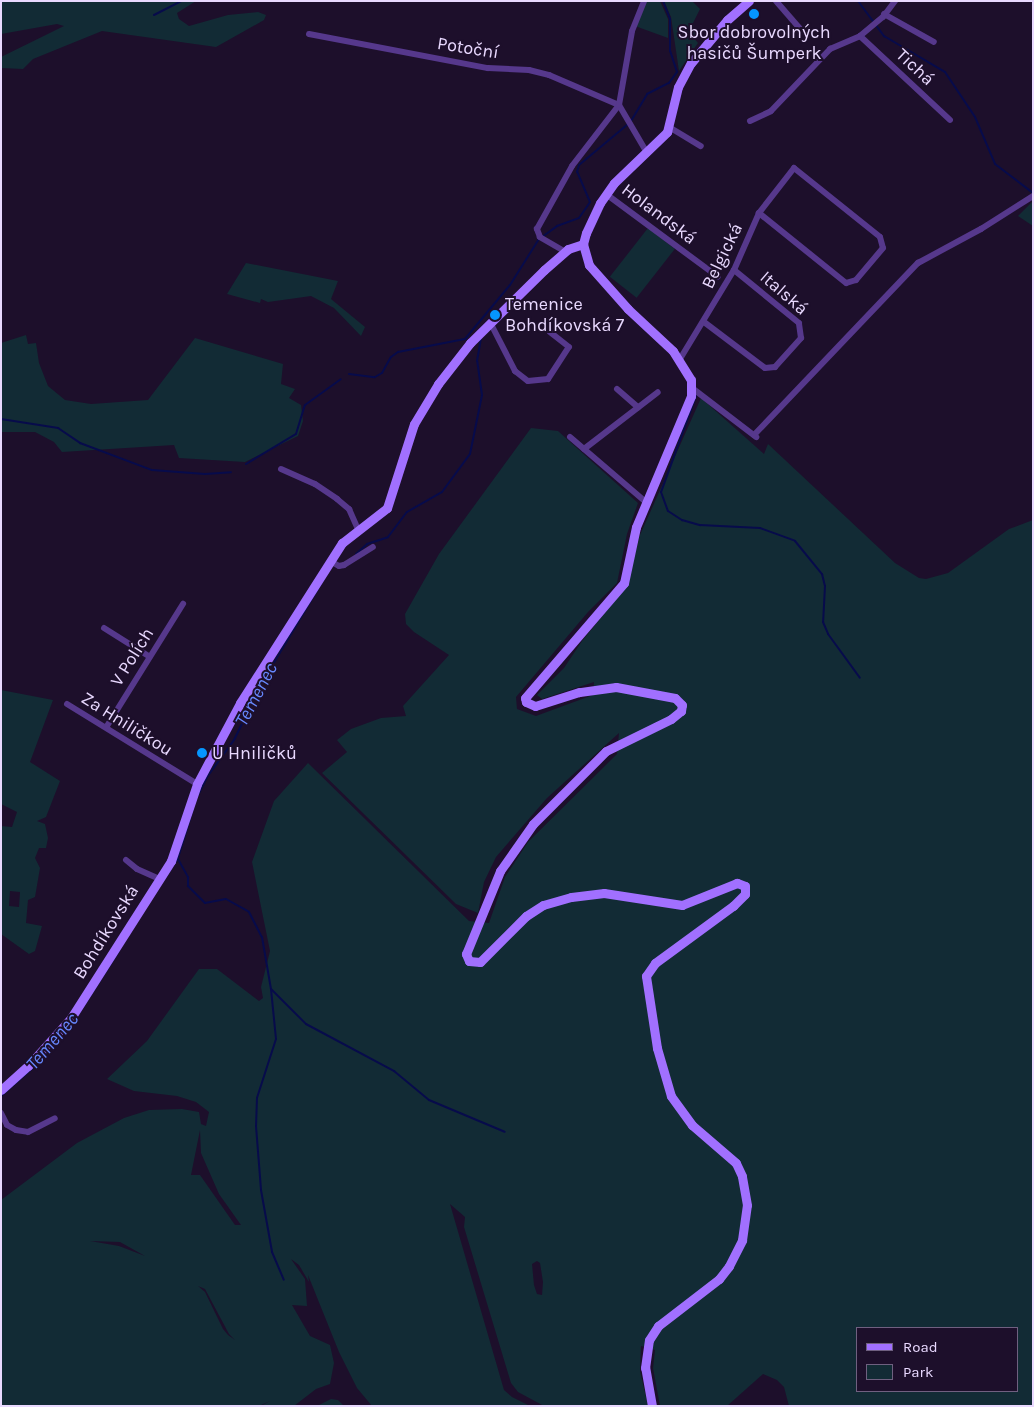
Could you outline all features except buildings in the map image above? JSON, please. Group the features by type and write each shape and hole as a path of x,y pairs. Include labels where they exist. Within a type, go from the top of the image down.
{"street":[{"path":"564,251 541,238 538,226 572,166 619,105 632,31 644,1"},
{"path":"749,1 727,20 690,62 678,87 669,127 647,153 606,194 590,223 583,244 587,259 594,271 680,359 692,388 756,436 914,267 1033,196"},
{"path":"776,1 800,29"},
{"path":"750,121 771,111 830,50 860,36 895,1"},
{"path":"884,14 934,42"},
{"name":"Potoční","path":"309,34 488,68 529,70 619,105"},
{"name":"Tichá","path":"860,36 950,120"},
{"path":"619,105 647,153"},
{"path":"669,127 701,146"},
{"name":"Belgická","path":"680,359 734,270 759,213 794,168 880,237 883,242 880,253 856,280 846,283 759,213"},
{"name":"Holandská","path":"606,194 718,277"},
{"name":"Bohdíkovská","path":"1,1090 28,1066 71,1018 171,861 197,784 240,703 334,564 342,543 358,529 374,521 387,508 414,424 430,396 470,343 492,326 564,251 583,244"},
{"name":"Italská","path":"704,322 766,368 775,367 802,338 799,323 734,270"},
{"path":"492,326 515,371 528,381 548,379 569,347 550,332"},
{"path":"652,1406 645,1368 650,1340 658,1326 719,1279 729,1266 742,1240 747,1206 742,1176 736,1163 692,1125 671,1096 657,1048 646,976 655,963 733,906 745,894 745,886 737,883 682,905 604,893 571,897 543,906 526,916 480,962 469,961 466,954 500,871 533,824 606,752 671,720 681,711 682,705 675,698 616,687 578,692 535,706 526,702 527,694 624,583 636,527 687,409 692,388"},
{"path":"617,389 638,407"},
{"path":"584,449 658,392"},
{"path":"570,437 647,503"},
{"path":"281,469 315,484 337,499 349,509 358,529"},
{"name":"Bohdíkovská","path":"334,564 373,547"},
{"name":"V Polích","path":"107,726 183,604"},
{"path":"104,628 150,657"},
{"name":"Za Hniličkou","path":"67,704 107,726 197,784"},
{"name":"Bohdíkovská","path":"126,860 137,869 159,879"},
{"path":"1,1113 7,1124 16,1130 28,1132 55,1118"}],"green space":[{"path":"1,1 196,1 177,13 179,19 189,26 228,15 258,12 266,15 264,20 216,47 102,31 33,59 23,69 1,68 1,57 64,26 57,24 1,34"},
{"path":"645,1 660,1 668,19 668,38 635,26"},
{"path":"664,1 692,1 700,9 693,23 696,34 693,37 698,43 679,71 671,17"},
{"path":"1033,201 1033,226 1018,216"},
{"path":"648,228 675,249 637,298 610,277"},
{"path":"246,263 338,281 331,299 365,327 361,336 334,308 311,296 268,302 261,299 260,303 227,294"},
{"path":"26,335 28,344 36,343 39,363 48,386 65,400 91,404 148,400 195,338 283,364 281,384 295,389 289,398 301,405 303,421 298,436 245,462 179,458 174,445 62,452 54,442 35,432 1,432 1,343"},
{"path":"701,398 764,454 768,444 895,563 919,578 926,579 948,573 1009,529 1033,520 1033,1406 789,1406 784,1387 777,1380 763,1374 727,1406 660,1406 653,1368 655,1350 641,1346 640,1371 648,1406 544,1406 518,1392 511,1383 464,1227 465,1217 450,1204 504,1390 512,1397 530,1406 372,1406 357,1388 339,1352 308,1275 309,1282 299,1265 291,1259 305,1279 307,1306 292,1305 310,1336 330,1345 334,1363 330,1384 316,1389 294,1406 261,1406 270,1401 259,1406 1,1406 1,1200 77,1143 124,1118 149,1110 182,1109 199,1112 201,1124 206,1126 209,1112 196,1102 177,1096 134,1091 107,1079 147,1041 199,969 217,969 259,1001 263,998 261,987 270,951 252,862 274,801 308,763 469,921 489,923 505,877 528,842 617,754 619,733 547,798 496,857 484,882 478,913 456,904 322,773 347,752 337,740 351,729 381,718 406,716 403,706 449,655 414,632 406,624 405,614 439,554 531,428 558,431 638,503 627,534 617,583 588,612 516,697 517,709 536,716 593,695 594,682 542,699 537,695 564,668 582,641 627,586 640,535","holes":["200,1130 201,1153 219,1194 241,1225 235,1225 200,1175 191,1175","90,1241 120,1242 145,1256 119,1246","537,1261 540,1263 543,1282 542,1295 537,1294 534,1285 532,1264","198,1286 205,1289 229,1334 235,1340 223,1329 205,1292"]},
{"path":"1,690 53,700 30,762 60,781 46,817 37,821 45,824 48,838 46,848 39,848 35,858 40,868 35,897 28,900 26,923 42,926 35,951 29,954 1,934 1,826 12,827 17,812 1,804","holes":["10,891 20,892 19,907 9,906"]},
{"path":"331,1399 338,1400 344,1406 317,1406"}],"waterway":[{"path":"154,15 181,1"},
{"name":"Temenec","path":"631,121 647,94 669,83 677,72 670,51 670,19 663,1"},
{"path":"858,1 884,36 945,72 975,117 995,164 1033,193"},
{"name":"Temenec","path":"542,237 557,226 579,218 590,202 577,172 579,165 628,124"},
{"path":"349,374 375,377 382,373 391,357 398,352 465,339 510,285 539,239"},
{"name":"Temenec","path":"356,554 367,544 388,537 407,512 442,492 470,454 482,395 477,361 481,338"},
{"path":"246,464 296,434 305,405 341,379"},
{"path":"696,396 661,492 668,511 682,520 700,525 760,528 795,541 822,574 825,586 823,622 828,634 860,678"},
{"path":"1,419 58,428 80,443 152,470 205,474 231,472"},
{"name":"Temenec","path":"197,797 207,777 234,740 263,681 325,577"},
{"name":"Temenec","path":"165,878 178,858 193,809"},
{"path":"178,859 188,877 188,886 205,903 226,899 249,912 262,937 271,989 306,1024 394,1071 429,1100 505,1132"},
{"name":"Temenec","path":"74,1021 119,951"},
{"path":"271,989 276,1039 257,1098 256,1126 261,1190 272,1252 284,1280"},
{"name":"Temenec","path":"1,1096 37,1064 69,1026"}],"place":[{"name":"Sbor dobrovolných hasičů Šumperk","path":"754,14"},
{"name":"Temenice Bohdíkovská 7","path":"495,315"},
{"name":"U Hniličků","path":"202,753"}]}
